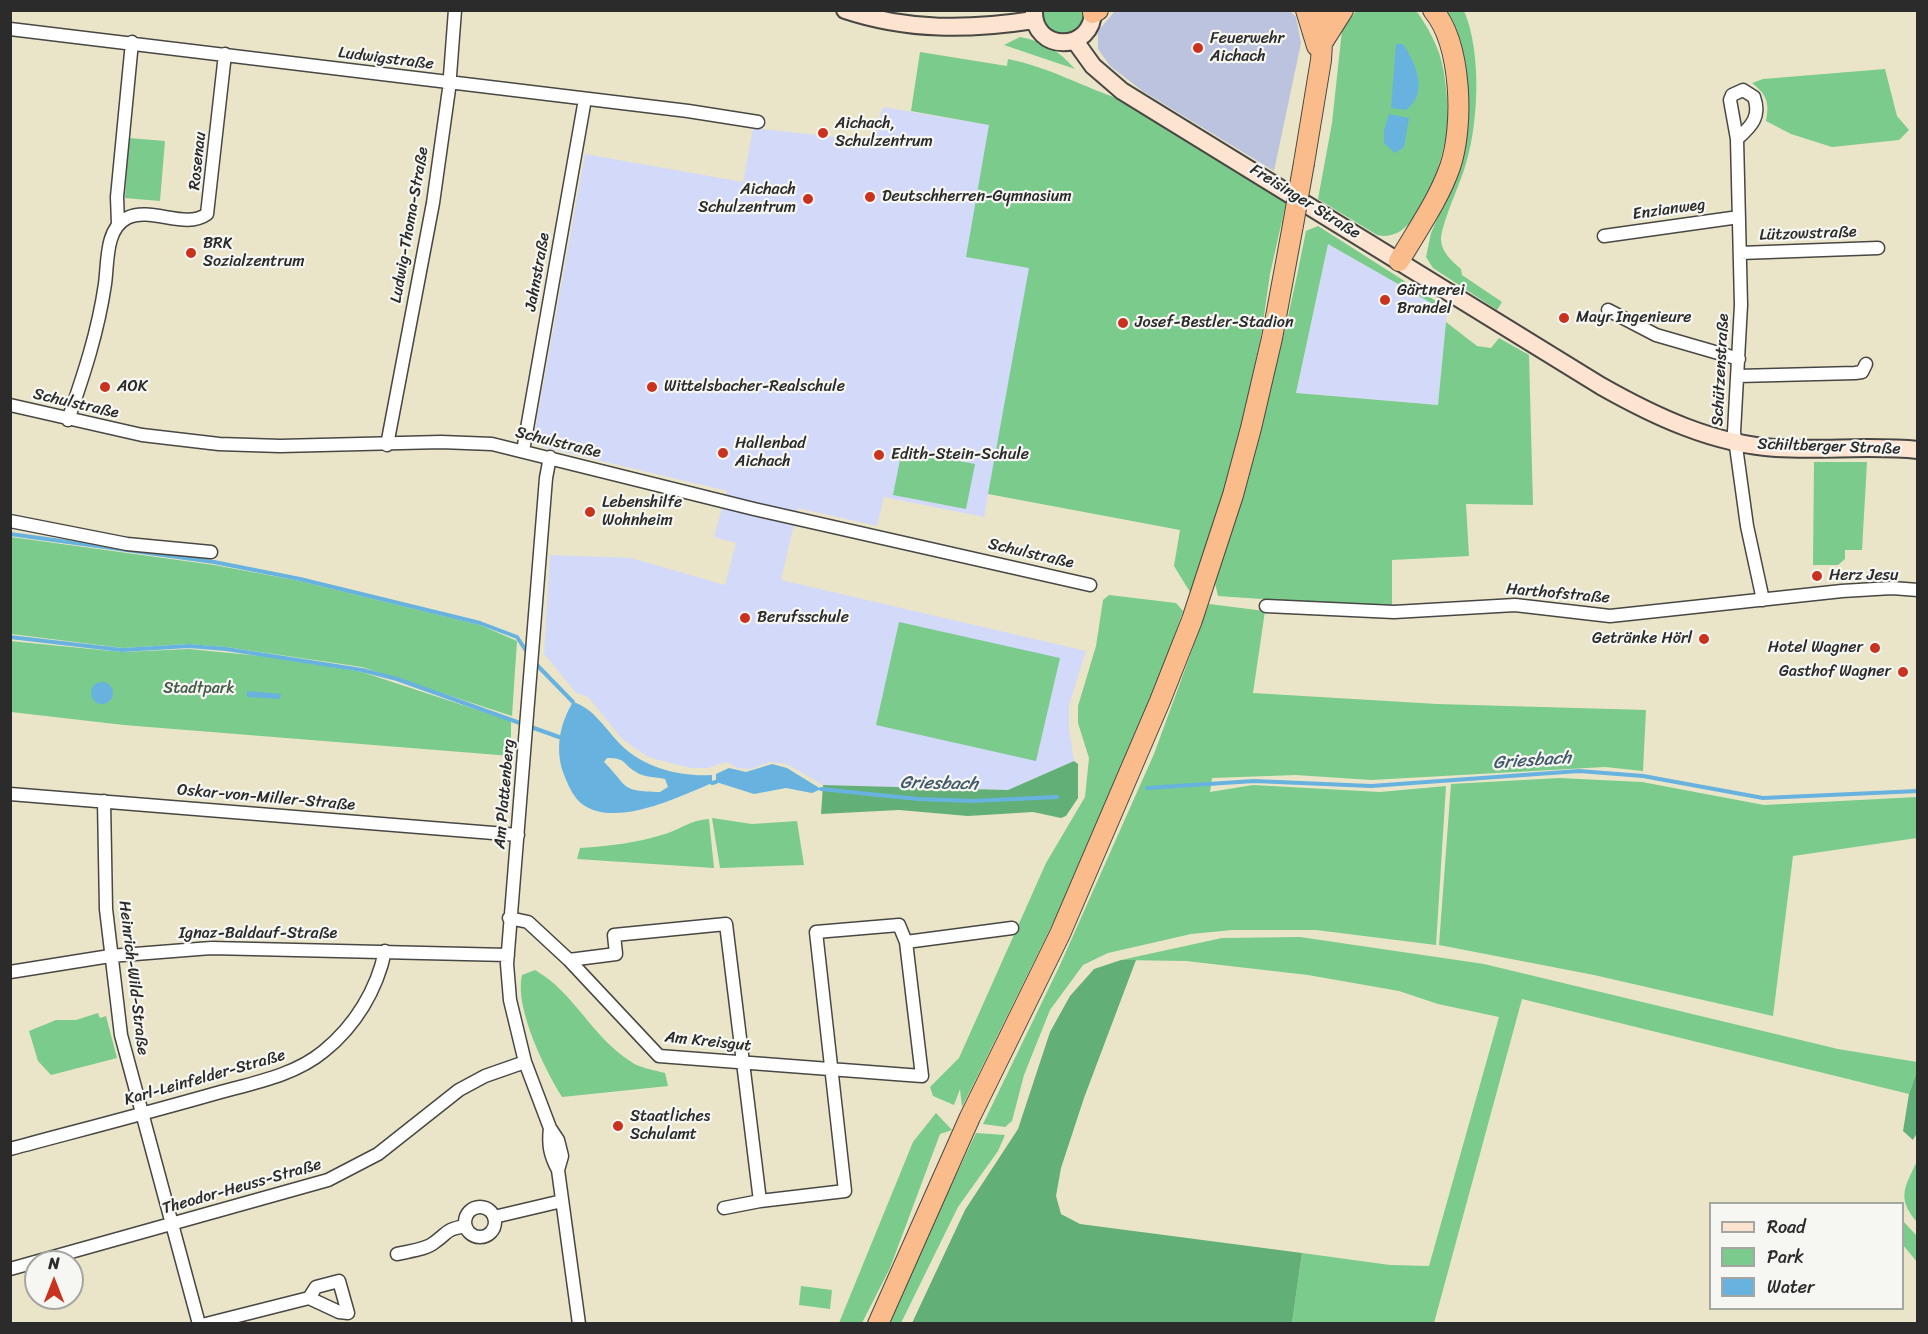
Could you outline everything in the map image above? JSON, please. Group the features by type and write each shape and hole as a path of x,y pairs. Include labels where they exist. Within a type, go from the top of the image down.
{"highway":[{"path":"1306,10 1322,51"},
{"path":"878,1323 970,1117 1060,934 1160,701 1207,577 1233,495 1272,338 1322,51 1324,10"},
{"path":"1322,51 1343,10"},
{"path":"1399,261 1436,201 1454,149 1457,109 1455,67 1447,36 1433,10"}],"main road":[{"path":"845,10 897,24 930,28 972,28 1034,15 1038,31 1051,41 1062,44 1075,41 1089,30 1095,11"},
{"name":"Freisinger Straße","path":"1075,41 1093,66 1122,91 1545,351"},
{"name":"Schiltberger Straße","path":"1545,351 1601,386 1659,417 1735,441 1776,448 1873,447 1917,450"}],"street":[{"name":"Ludwig-Thoma-Straße","path":"387,444 433,203 449,84 455,10"},
{"name":"Ludwigstraße","path":"10,29 132,42 758,123"},
{"path":"68,420 96,337 111,240 113,230 118,224 117,197 132,42"},
{"name":"Rosenau","path":"118,224 138,214 194,219 207,214 210,206 225,54"},
{"name":"Jahnstraße","path":"523,451 585,99"},
{"name":"Schützenstraße","path":"1737,139 1740,252 1739,359 1735,441 1747,526 1763,600"},
{"name":"Enzianweg","path":"1604,236 1739,218"},
{"name":"Lützowstraße","path":"1740,252 1878,248"},
{"path":"1608,310 1656,335 1739,359"},
{"path":"1738,376 1855,373 1862,372 1866,364"},
{"name":"Schulstraße","path":"10,405 141,435 219,444 280,446 465,442 523,451 754,509 1090,585"},
{"name":"Am Plattenberg","path":"550,458 546,478 529,712 509,918 508,955 510,1000 525,1062 550,1128 548,1143 550,1156 558,1170 579,1323"},
{"path":"10,521 127,544 211,552"},
{"name":"Harthofstraße","path":"1266,606 1394,612 1515,605 1610,616 1714,607 1866,589 1917,590"},
{"name":"Oskar-von-Miller-Straße","path":"10,794 518,835"},
{"name":"Heinrich-Wild-Straße","path":"104,801 106,909 110,956 125,1053 199,1323"},
{"name":"Am Kreisgut","path":"509,918 528,922 569,960 658,1056 922,1076 906,942"},
{"path":"569,960 616,954 614,935 726,924 760,1202"},
{"path":"724,1208 845,1191 816,932 899,925 906,942 1012,928"},
{"name":"Ignaz-Baldauf-Straße","path":"10,972 110,956 210,948 508,955"},
{"name":"Karl-Leinfelder-Straße","path":"10,1149 143,1114 295,1069 324,1051 350,1026 369,998 381,970 385,951"},
{"name":"Theodor-Heuss-Straße","path":"10,1269 328,1180 378,1154 459,1090 485,1076 525,1062"},
{"path":"494,1217 562,1202"},
{"path":"477,1207 488,1209 494,1217 494,1226 484,1236 471,1234 465,1226 466,1216 477,1207"},
{"path":"397,1254 426,1246 435,1242 448,1230 465,1226"},
{"path":"206,1323 309,1298"}],"shaded area":[{"path":"1115,11 1290,11 1296,17 1301,43 1274,171 1144,92 1110,66 1098,49 1098,31"},
{"path":"883,107 990,125 967,256 1030,268 984,517 884,497 877,526 798,508 781,580 1086,651 1069,705 1069,729 1074,761 1008,790 823,785 787,764 770,762 751,769 738,768 726,762 708,768 690,768 648,757 622,739 588,697 576,693 544,654 550,555 631,558 725,585 736,543 714,537 727,491 543,447 535,430 585,154 743,182 753,128 871,141"},
{"name":"Gärtnerei Brandel","path":"1328,244 1447,312 1438,405 1296,393"}],"green space":[{"path":"1042,10 1085,11 1077,29 1064,34 1056,33 1050,28"},
{"path":"1356,11 1414,11 1418,13 1436,45 1444,71 1448,125 1440,162 1426,199 1416,215 1405,228 1392,235 1377,235 1318,199 1332,123 1342,30"},
{"path":"1443,11 1464,11 1474,47 1476,90 1469,153 1441,240 1443,249 1461,269 1462,275 1502,302 1497,310 1433,268 1426,257 1431,233 1455,178 1464,137 1466,63"},
{"path":"1020,37 1051,48 1075,69 1004,45"},
{"name":"Josef-Bestler-Stadion","path":"920,52 1007,66 1008,59 1052,72 1122,100 1286,203 1270,274 1261,336 1228,487 1202,569 1190,592 1174,566 1180,530 988,494 1029,268 966,257 989,125 911,111"},
{"path":"1885,69 1897,116 1909,130 1899,140 1832,147 1791,134 1766,121 1766,99 1752,83 1763,79"},
{"path":"129,138 165,141 160,201 125,198"},
{"path":"1318,226 1447,308 1447,312 1328,244 1296,393 1438,405 1446,322 1477,346 1491,348 1499,338 1529,355 1533,505 1466,504 1469,556 1392,560 1392,608 1218,596 1215,583 1266,408 1306,231"},
{"path":"902,450 975,464 966,509 893,495"},
{"path":"1814,462 1867,462 1862,550 1845,550 1845,559 1838,565 1813,565"},
{"path":"11,537 214,565 300,581 480,625 517,641 512,716 362,667 226,647 188,644 123,648 11,634"},
{"path":"1109,595 1176,603 1183,611 1140,734 1091,846 962,1107 960,1089 954,1105 933,1096 930,1087 959,1058 1046,863 1085,797 1089,758 1078,723 1078,706 1096,646 1103,600"},
{"path":"1209,604 1265,611 1253,693 1437,704 1646,710 1643,771 1605,767 1371,780 1296,775 1212,778 1210,792 1253,785 1380,792 1446,786 1436,945 1316,930 1232,930 1191,934 1108,953 1083,965 1050,1010 1024,1075 1012,1121 1005,1127 983,1124 1060,965 1154,754"},
{"path":"899,622 1060,658 1036,761 876,725"},
{"name":"Stadtpark","path":"10,641 122,652 189,649 271,657 362,672 511,721 511,756 124,725 11,712"},
{"path":"1074,761 1078,764 1078,798 1066,816 1061,818 1033,812 968,816 899,810 821,814 823,785 1008,790"},
{"path":"1559,778 1642,782 1764,805 1917,797 1917,838 1793,856 1773,1016 1594,975 1439,945 1451,784"},
{"path":"712,818 752,824 797,821 804,865 720,868"},
{"path":"709,819 714,868 577,859 580,848 644,840"},
{"path":"1300,937 1484,964 1838,1049 1917,1062 1917,1071 1909,1094 1522,999 1434,1323 1292,1323 1302,1253 1390,1265 1429,1266 1499,1017 1438,1004 1399,991 1308,975 1186,961 1121,960 1222,938"},
{"path":"1121,960 1136,960 1084,1098 1061,1168 1056,1196 1061,1214 1080,1224 1302,1253 1292,1323 912,1323 965,1210 1018,1129 1050,1032 1070,996 1094,969"},
{"path":"535,970 561,990 617,1051 638,1065 665,1073 668,1086 562,1097 540,1055 522,1004 522,975"},
{"path":"98,1013 100,1018 106,1016 117,1058 51,1075 38,1061 29,1031 56,1020 76,1020"},
{"path":"1917,1071 1917,1133 1913,1140 1903,1131 1909,1094"},
{"path":"936,1113 952,1130 940,1134 890,1268 862,1323 839,1323 913,1142"},
{"path":"976,1133 1005,1135 998,1151 958,1207 901,1323 886,1324"},
{"path":"1917,1161 1917,1222 1906,1206 1905,1192"},
{"path":"1904,1222 1917,1236 1917,1262 1904,1246"},
{"path":"801,1286 832,1290 830,1309 799,1305"}],"water":[{"path":"1396,44 1403,44 1416,69 1418,78 1417,95 1406,110 1391,108"},
{"path":"1389,114 1409,118 1404,147 1395,153 1384,143 1384,130"},
{"path":"102,682 110,685 113,693 110,701 102,704 94,701 91,693 94,685"},
{"path":"247,691 281,694 280,699 247,697"},
{"path":"573,702 587,709 621,745 641,760 676,772 712,775 712,783 667,802 632,811 599,812 585,806 571,791 559,754 562,727","holes":["607,758 621,760 639,774 665,779 668,787 660,792 631,789 604,762"]},
{"path":"772,764 787,768 821,789 812,793 786,788 754,794 716,782 716,774 729,768 746,772"}],"waterway":[{"path":"10,534 214,562 300,579 480,623 517,637 529,655"},
{"path":"10,637 122,650 189,646 226,649 362,670 397,679 559,737"},
{"path":"533,661 573,702"},
{"name":"Griesbach","path":"1147,788 1254,781 1371,786 1579,771 1643,776 1763,798 1918,791"},
{"name":"Griesbach","path":"712,783 716,782"},
{"name":"Griesbach","path":"821,789 918,799 973,801 1057,797"}],"place":[{"name":"Feuerwehr Aichach","path":"1198,48"},
{"name":"Aichach, Schulzentrum","path":"823,133"},
{"name":"Deutschherren-Gymnasium","path":"870,197"},
{"name":"Aichach Schulzentrum","path":"808,199"},
{"name":"BRK Sozialzentrum","path":"191,253"},
{"name":"Gärtnerei Brandel","path":"1385,300"},
{"name":"Mayr Ingenieure","path":"1564,318"},
{"name":"Josef-Bestler-Stadion","path":"1123,323"},
{"name":"AOK","path":"105,387"},
{"name":"Wittelsbacher-Realschule","path":"652,387"},
{"name":"Hallenbad Aichach","path":"723,453"},
{"name":"Edith-Stein-Schule","path":"879,455"},
{"name":"Lebenshilfe Wohnheim","path":"590,512"},
{"name":"Herz Jesu","path":"1817,576"},
{"name":"Berufsschule","path":"745,618"},
{"name":"Getränke Hörl","path":"1704,639"},
{"name":"Hotel Wagner","path":"1875,648"},
{"name":"Gasthof Wagner","path":"1903,672"},
{"name":"Staatliches Schulamt","path":"618,1126"}]}
